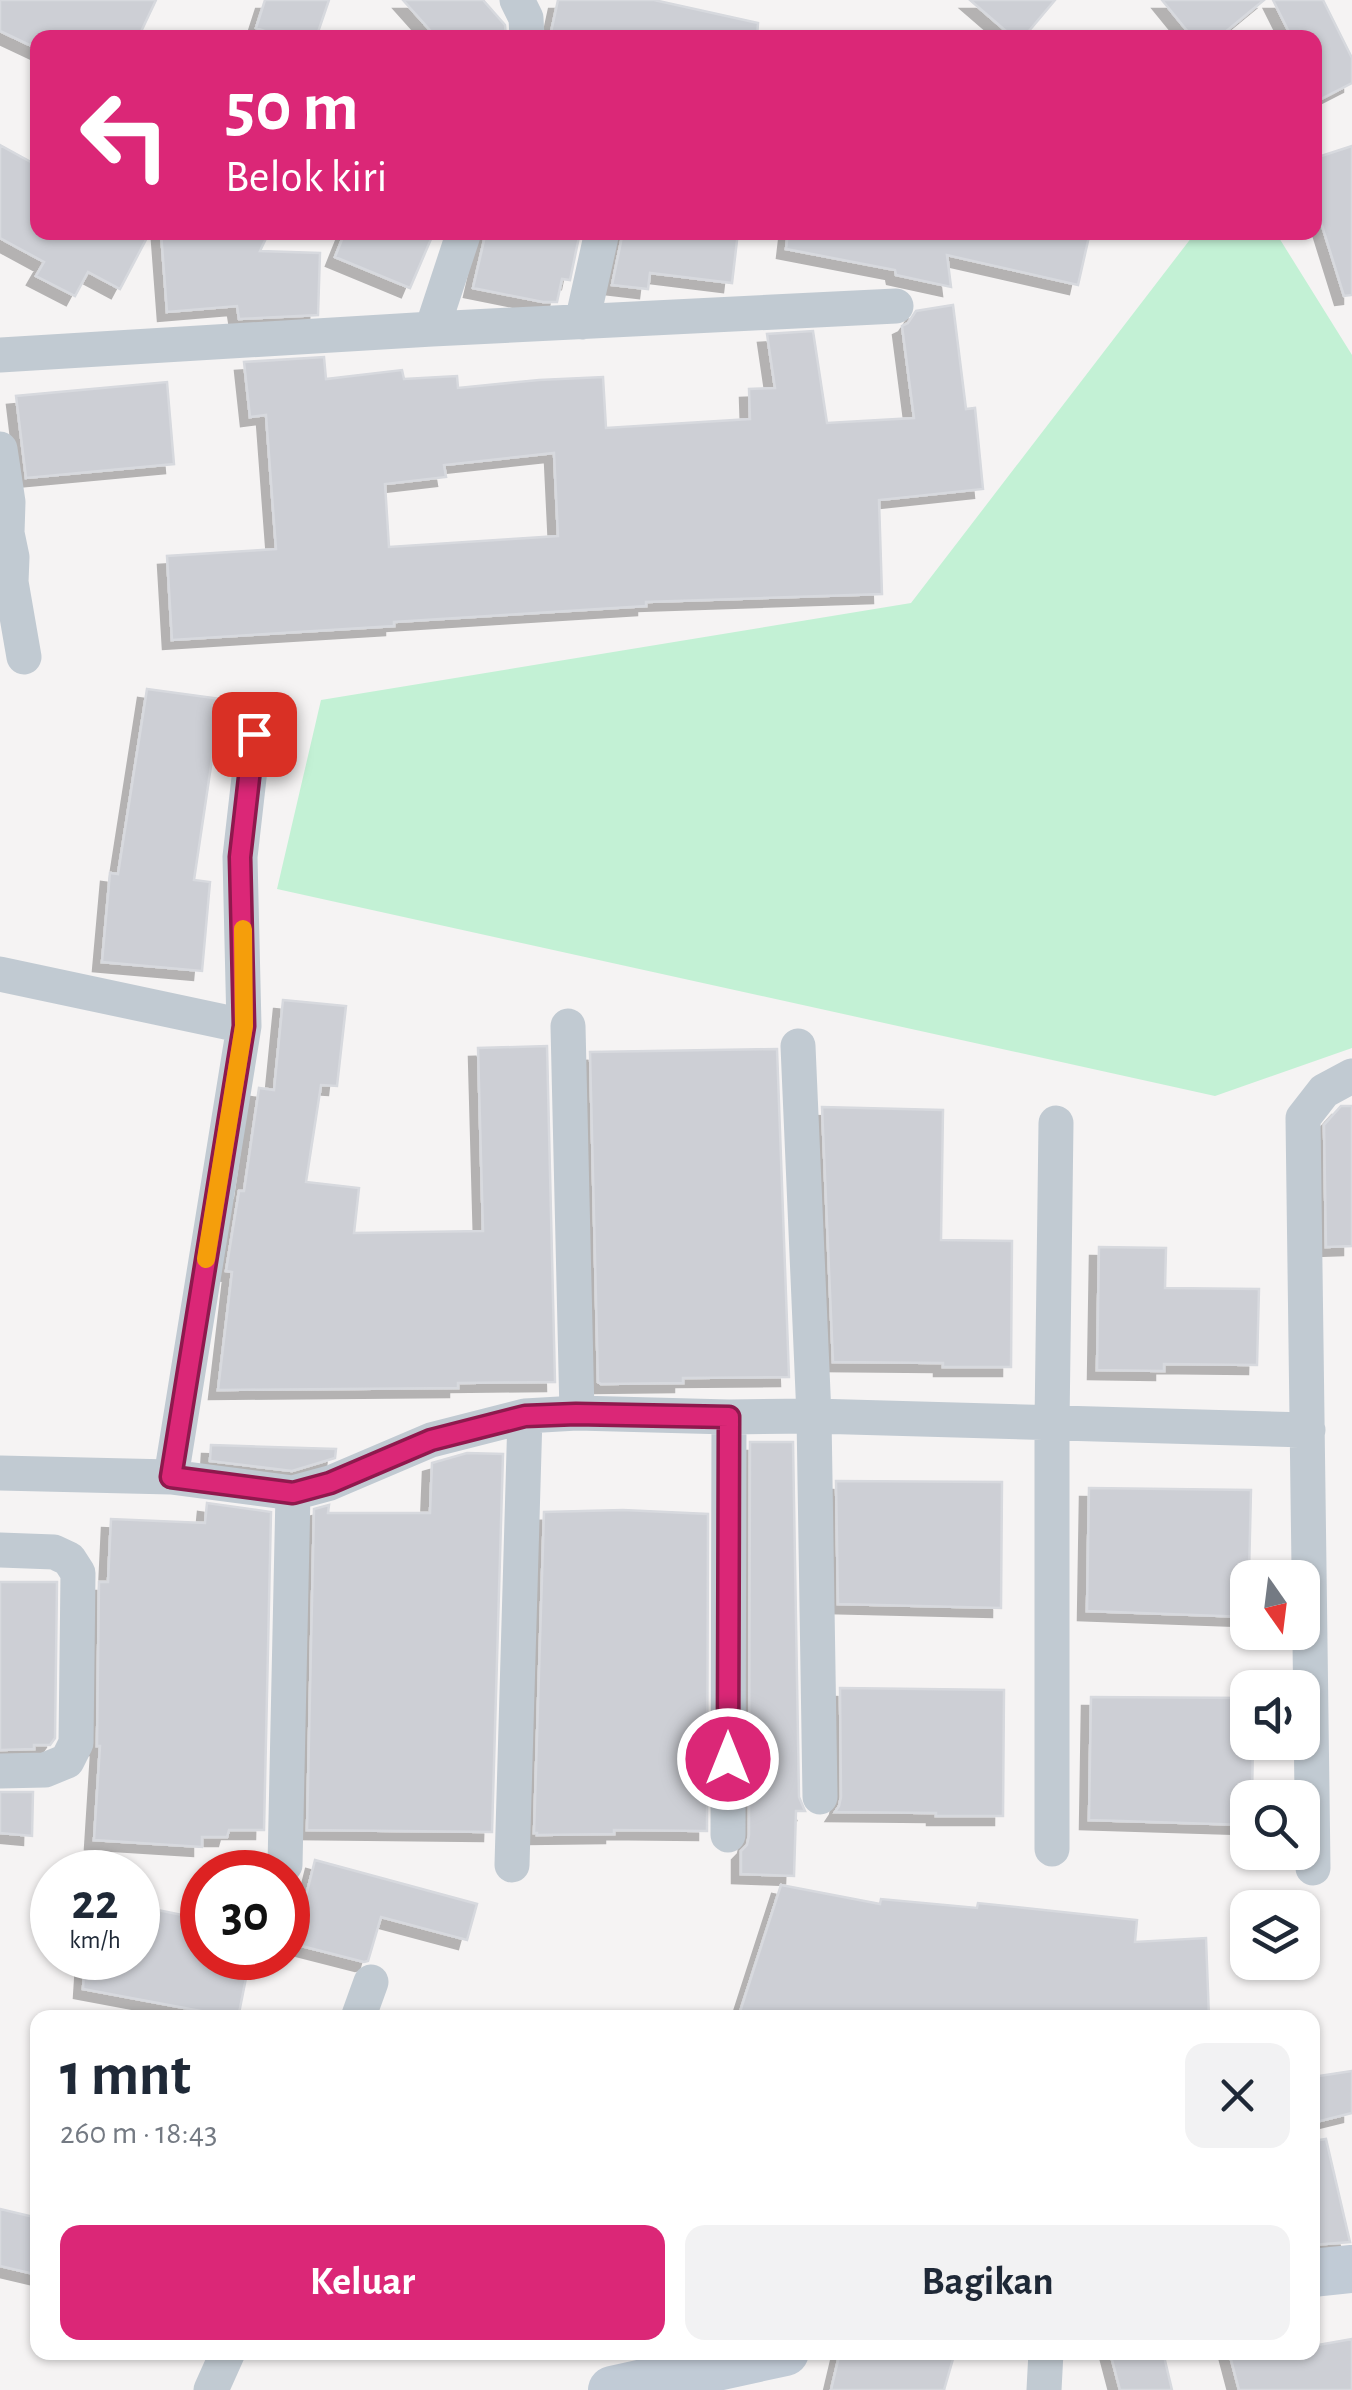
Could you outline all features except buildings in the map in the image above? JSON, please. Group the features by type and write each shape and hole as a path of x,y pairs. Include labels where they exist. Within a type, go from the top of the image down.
{"main road":[{"path":"1320,2272 1352,2269"},
{"path":"612,2390 757,2364"}],"street":[{"path":"517,0 526,18 527,30"},
{"path":"432,329 461,240"},
{"path":"582,322 600,240"},
{"path":"0,355 896,306"},
{"path":"0,449 8,502 11,582 24,657"},
{"path":"171,1477 244,1026 240,857 254,734"},
{"path":"0,974 244,1026"},
{"path":"568,1026 576,1414"},
{"path":"798,1046 814,1416 820,1797"},
{"path":"1312,1780 1303,1118 1324,1091 1352,1076"},
{"path":"1052,1849 1056,1124"},
{"path":"0,1473 171,1477 293,1493 330,1483 431,1440 525,1416 576,1414 814,1416 1308,1430"},
{"path":"512,1866 525,1416"},
{"path":"728,1834 729,1417"},
{"path":"285,1850 293,1493"},
{"path":"0,1550 54,1552 69,1559 78,1573 76,1743 66,1761 45,1770 0,1771"},
{"path":"361,2010 370,1982"},
{"path":"212,2390 225,2360"},
{"path":"1044,2390 1046,2360"}],"green space":[{"path":"1190,240 1280,240 1352,355 1352,1048 1215,1096 277,889 321,700 911,603"}],"slow traffic":[{"path":"206,1259 244,1026 243,929"}],"route":[{"path":"254,734 240,857 244,1026 171,1477 293,1493 330,1483 431,1440 525,1416 729,1417 728,1759"}]}
